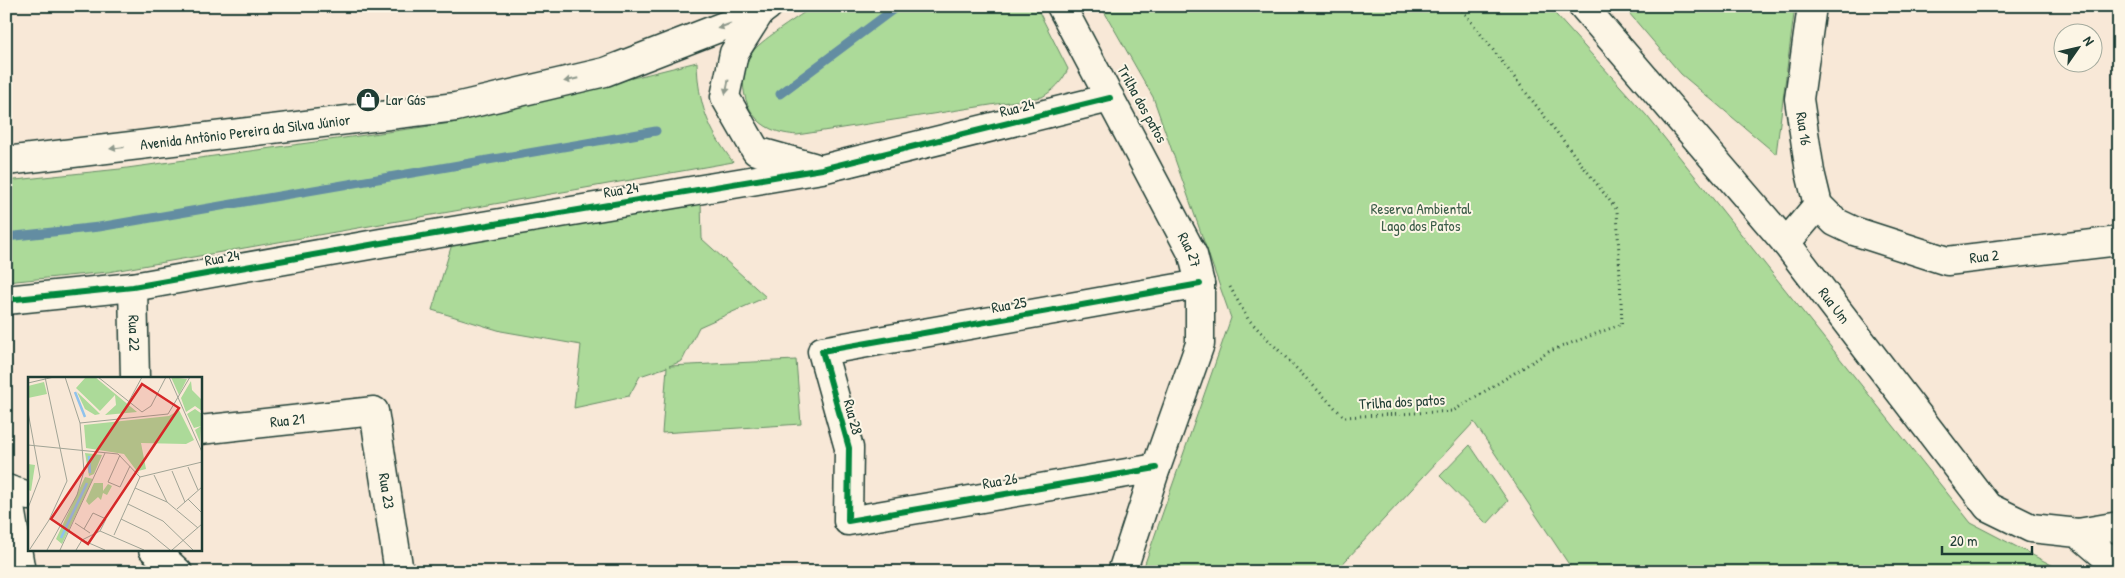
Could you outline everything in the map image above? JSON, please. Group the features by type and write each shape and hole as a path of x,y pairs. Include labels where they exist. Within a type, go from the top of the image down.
{"street":[{"name":"Rua 27","path":"1061,6 1193,255 1200,284 1200,344 1122,572"},
{"name":"Rua Um","path":"1583,6 1786,244 1988,507 2031,528 2078,533 2119,526"},
{"name":"Rua 16","path":"1812,6 1799,99 1810,172 1818,205"},
{"path":"764,9 734,53 725,97 756,151 822,169"},
{"name":"Avenida Antônio Pereira da Silva Júnior","path":"6,161 456,107 605,72 764,9"},
{"name":"Rua 24","path":"6,300 133,287 381,242 822,169 1110,98"},
{"path":"1786,244 1818,205"},
{"name":"Rua 2","path":"1818,205 1835,222 1854,231 1947,261 2119,242"},
{"name":"Rua 25","path":"822,351 1200,284"},
{"name":"Rua 22","path":"133,287 135,377"},
{"name":"Rua 28","path":"822,351 849,448 848,521"},
{"name":"Rua 21","path":"201,430 374,411"},
{"name":"Rua 23","path":"374,411 399,572"},
{"name":"Rua 26","path":"848,521 1156,468"},
{"path":"14,492 21,572"},
{"path":"2078,533 2105,556 2118,572"},
{"path":"154,550 178,572"}],"green space":[{"path":"813,6 1036,6 1068,69 1057,85 1042,97 797,135 781,132 761,123 753,115 744,94 745,71 748,60 759,45"},
{"name":"Reserva Ambiental Lago dos Patos","path":"1101,6 1548,6 1647,116 1971,523 2065,572 1574,572 1474,422 1335,572 1142,572 1231,318 1153,97"},
{"path":"1623,6 1795,6 1776,154 1681,74"},
{"path":"697,62 702,103 706,115 717,138 733,162 108,272 6,282 6,181 120,169 452,123"},
{"path":"701,202 702,239 766,297 699,327 682,361 669,366 796,360 801,424 662,433 667,367 640,376 629,396 574,408 581,345 501,331 432,310 452,244"},
{"path":"1470,445 1508,501 1487,524 1440,476"}],"waterway":[{"path":"780,94 898,6"},
{"path":"6,237 99,227 656,131"}],"cycle path":[{"path":"6,300 133,287 381,243 822,169 1110,98"},
{"path":"1156,468 848,521 849,448 822,351 1200,284"}],"place":[{"name":"Lar Gás","path":"368,100"}]}
